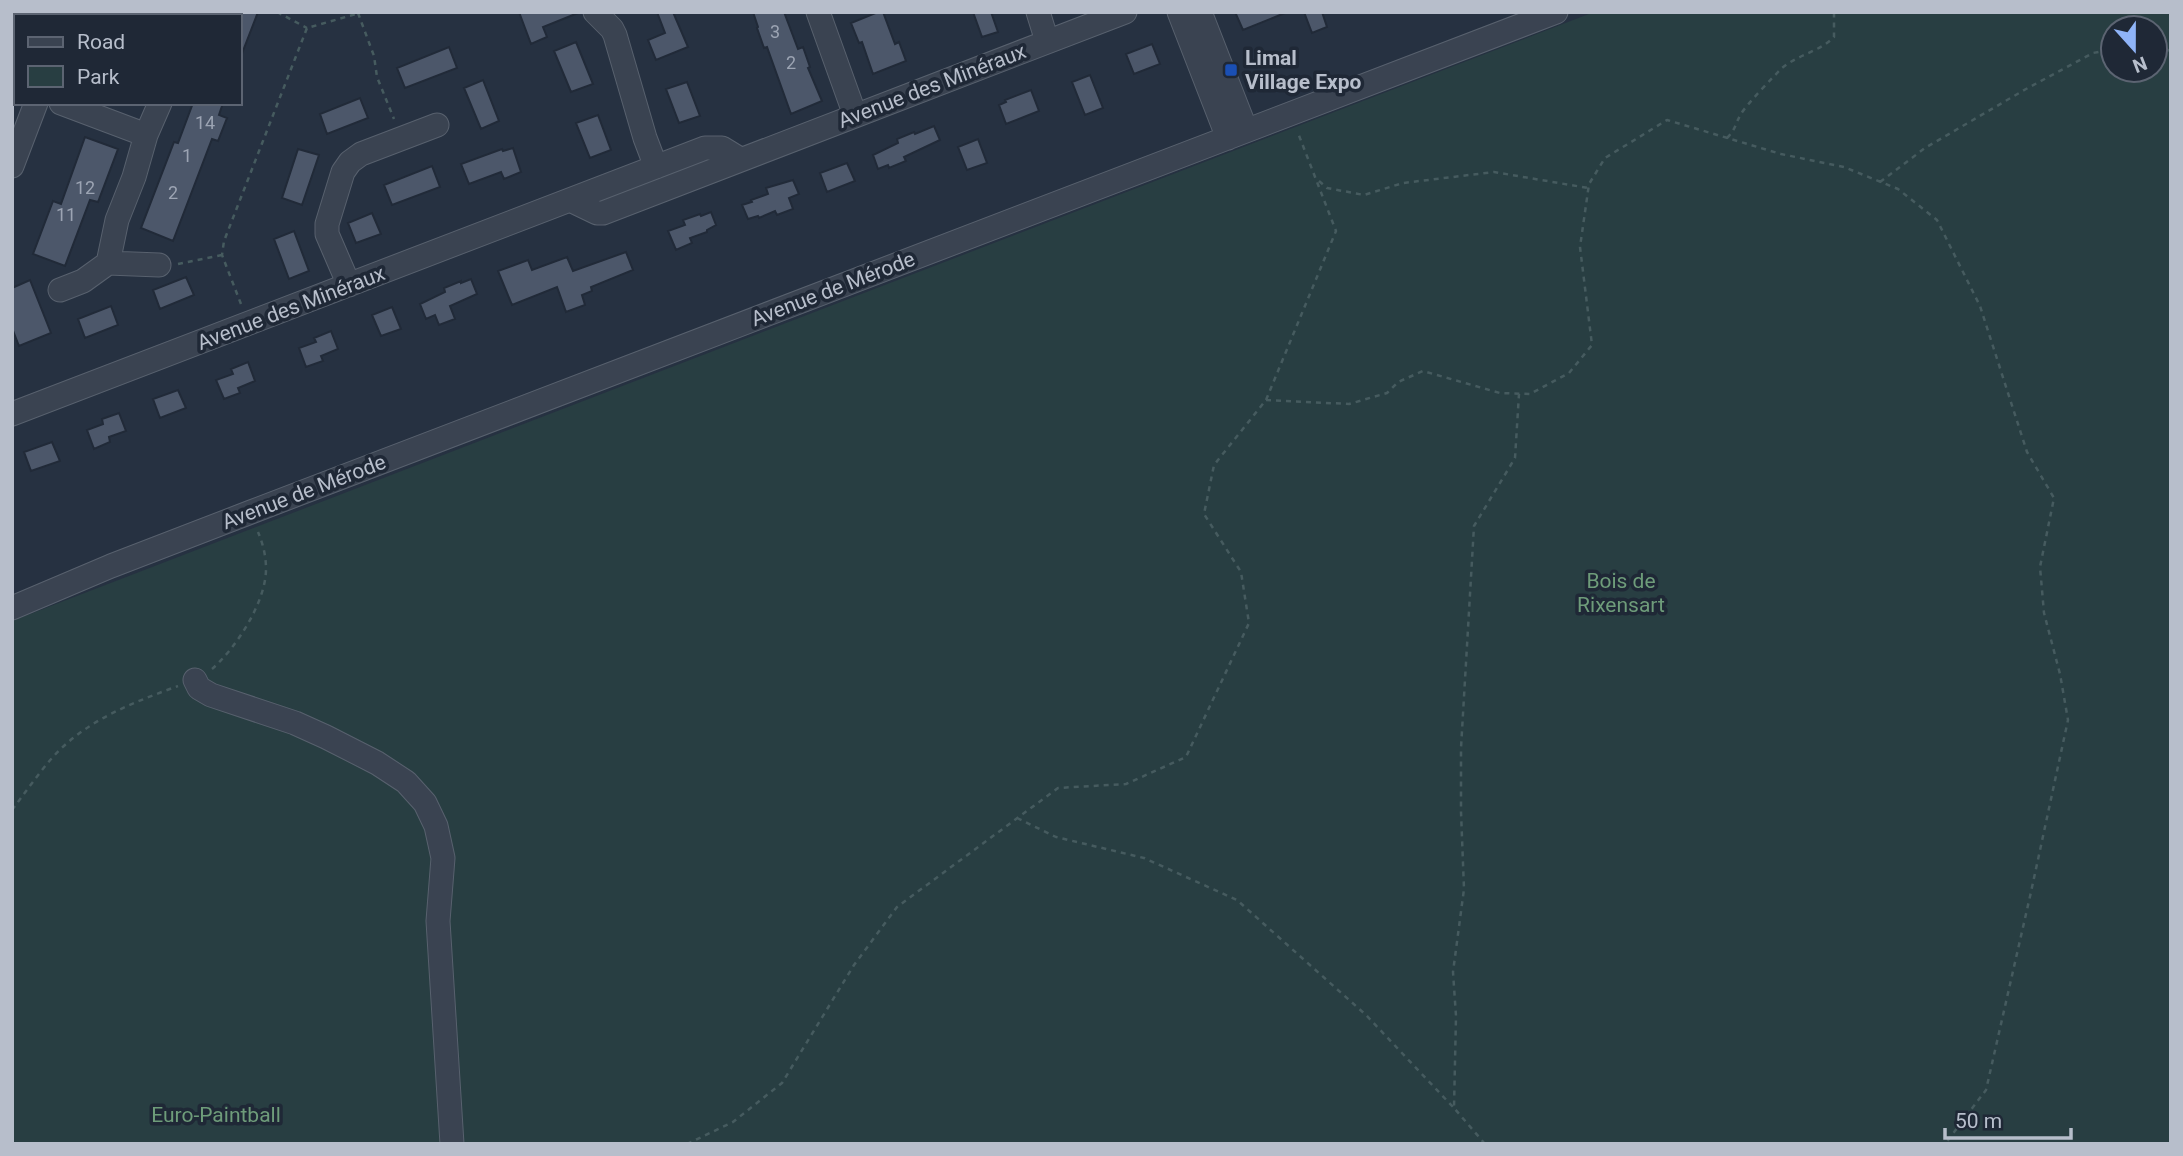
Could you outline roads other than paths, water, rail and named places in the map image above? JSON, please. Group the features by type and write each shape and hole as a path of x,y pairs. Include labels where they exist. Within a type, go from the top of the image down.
{"street":[{"path":"595,12 615,35 656,167"},
{"path":"818,12 855,115"},
{"path":"1038,12 1047,41"},
{"name":"Avenue des Minéraux","path":"569,200 597,213 603,213 1125,12"},
{"path":"1179,12 1237,134"},
{"path":"1200,12 1237,134"},
{"name":"Avenue de Mérode","path":"12,608 111,566 1556,12"},
{"path":"12,166 35,105"},
{"path":"66,105 146,135"},
{"path":"108,263 117,220 159,105"},
{"path":"349,285 327,234 327,224 343,172 350,162 361,154 437,125"},
{"name":"Avenue des Minéraux","path":"12,414 705,148 722,148 740,159"},
{"path":"60,290 83,281 108,263 159,265"},
{"name":"Avenue de Mérode","path":"12,593 111,566"},
{"path":"195,680 199,688 211,695 295,723 377,763 406,782 425,803 436,826 443,858 438,921 452,1144"}],"place":[{"name":"Limal Village Expo","path":"1231,70"}],"park label":[{"name":"Bois de Rixensart","path":"1621,593"},
{"name":"Euro-Paintball","path":"216,1115"}]}
